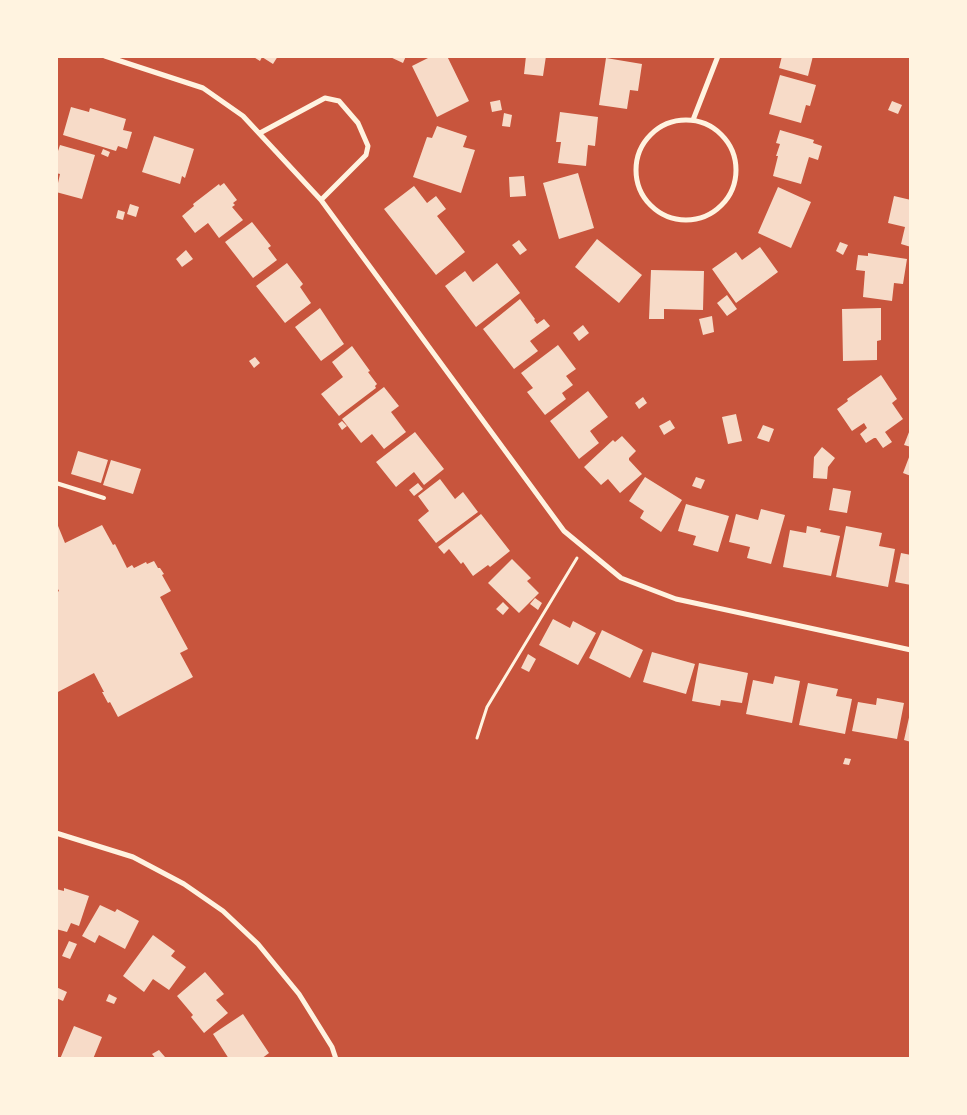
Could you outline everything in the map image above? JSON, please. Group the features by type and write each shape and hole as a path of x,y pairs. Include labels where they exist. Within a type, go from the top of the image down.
{"street":[{"path":"105,56 203,88 242,116 260,133 320,200 564,531 621,578 676,599 911,650"},
{"path":"693,120 718,56"},
{"path":"260,133 324,98 339,101 358,123 368,146 366,155 320,200"},
{"path":"693,120 711,126 725,138 734,156 736,175 731,193 719,208 702,218 684,221 665,216 650,206 639,190 635,169 640,148 653,131 672,122 693,120"},
{"path":"56,833 133,857 184,884 223,911 258,944 299,994 332,1047 336,1059"}],"lane":[{"path":"56,483 104,498"}],"path":[{"path":"477,738 487,707 584,547"}],"building":[{"path":"252,56 278,56 273,64 262,57 260,61"},
{"path":"388,56 406,56 403,63"},
{"path":"432,56 447,56 469,101 437,117 412,66"},
{"path":"526,56 546,56 543,76 524,74"},
{"path":"782,56 813,56 808,76 779,68"},
{"path":"606,58 642,64 638,91 630,90 627,109 599,105"},
{"path":"780,75 816,85 810,106 806,105 801,123 769,114"},
{"path":"500,100 502,110 492,112 490,102"},
{"path":"892,101 902,105 898,114 888,110"},
{"path":"71,107 89,112 90,108 126,119 123,130 132,132 127,149 118,146 116,151 63,135"},
{"path":"560,112 598,117 595,146 588,145 586,166 558,163 561,142 556,142"},
{"path":"504,113 512,115 510,127 502,126"},
{"path":"437,126 467,136 463,147 475,150 461,193 413,177 427,137 432,138"},
{"path":"780,130 814,140 813,143 822,146 818,160 809,157 801,184 773,176 780,144 776,143"},
{"path":"154,136 194,149 185,178 182,176 180,184 142,172"},
{"path":"60,145 95,155 82,199 56,192 60,174 56,173 56,157"},
{"path":"103,149 110,152 108,157 101,154"},
{"path":"578,173 594,228 559,239 543,183"},
{"path":"524,176 526,196 510,197 509,177"},
{"path":"224,183 237,200 233,203 235,205 232,207 243,220 219,238 208,223 195,233 182,216 194,206 193,204 219,184 220,186"},
{"path":"414,186 427,203 436,196 446,209 437,216 465,252 436,275 384,209"},
{"path":"778,187 811,202 791,248 758,233"},
{"path":"894,196 911,200 911,247 901,244 905,227 888,223"},
{"path":"130,204 139,207 136,217 127,214"},
{"path":"118,210 125,212 123,220 116,218"},
{"path":"252,222 271,246 268,248 277,260 253,278 225,242"},
{"path":"597,239 642,275 619,303 575,267"},
{"path":"519,240 527,250 520,255 512,245"},
{"path":"840,242 848,245 843,255 836,251"},
{"path":"760,247 778,272 736,303 712,269 736,252 742,260"},
{"path":"186,250 193,259 182,267 176,259"},
{"path":"868,253 907,259 903,284 894,283 892,301 863,297 865,271 856,270 858,255 868,256"},
{"path":"287,263 303,284 300,287 311,303 285,323 256,286"},
{"path":"497,263 520,293 476,327 445,286 465,271 473,282"},
{"path":"651,270 704,271 703,310 664,309 664,319 649,319"},
{"path":"727,295 737,309 727,316 717,303"},
{"path":"520,299 537,324 544,319 550,326 530,341 538,351 514,369 483,329"},
{"path":"320,308 344,344 321,361 295,327"},
{"path":"881,308 881,340 877,341 877,360 843,361 842,309"},
{"path":"712,316 714,332 703,335 699,319"},
{"path":"583,325 589,333 579,341 573,333"},
{"path":"558,345 576,369 566,376 573,385 562,393 566,399 545,415 527,392 533,388 521,373"},
{"path":"352,346 377,384 376,388 339,416 321,394 343,377 332,362"},
{"path":"255,357 260,363 254,368 249,361"},
{"path":"881,375 897,399 892,403 903,419 885,432 892,442 883,448 876,438 866,443 860,434 867,428 864,423 852,431 837,409 848,401 847,399"},
{"path":"384,387 399,406 391,412 406,432 384,449 372,434 361,443 342,419"},
{"path":"588,391 608,417 590,431 599,443 579,459 550,421"},
{"path":"643,397 647,403 639,409 635,403"},
{"path":"736,414 742,441 728,444 722,417"},
{"path":"670,420 675,428 664,435 659,426"},
{"path":"342,421 347,426 342,430 338,424"},
{"path":"763,425 774,429 769,442 757,438"},
{"path":"911,427 911,447 904,445"},
{"path":"415,432 444,469 424,485 414,472 396,487 376,462"},
{"path":"622,436 636,451 629,460 642,474 620,493 608,479 601,485 584,467 613,440 615,442"},
{"path":"822,447 835,458 828,467 827,479 813,478 814,457"},
{"path":"78,451 108,460 101,483 71,474"},
{"path":"911,452 911,476 903,473"},
{"path":"111,460 141,469 133,494 103,485"},
{"path":"645,477 682,500 661,532 640,518 644,511 629,501"},
{"path":"696,477 705,480 701,489 692,486"},
{"path":"440,479 455,499 463,492 478,512 436,543 418,520 429,511 418,496"},
{"path":"418,483 423,489 414,496 409,490"},
{"path":"833,488 851,491 847,513 829,510"},
{"path":"686,504 729,516 718,552 693,545 696,536 678,531"},
{"path":"761,509 785,515 771,564 747,558 750,547 729,542 736,514 758,520"},
{"path":"481,514 510,551 490,567 488,565 473,576 463,562 461,564 449,549 444,554 438,547"},
{"path":"56,521 65,543 102,525 113,545 115,544 127,568 132,565 134,568 146,562 147,564 154,561 164,574 162,575 171,591 160,597 188,649 180,653 193,677 118,717 102,692 104,692 94,673 56,693 56,593 59,591 56,585"},
{"path":"807,526 821,529 820,532 840,536 831,576 783,567 790,530 806,533"},
{"path":"846,526 882,533 879,546 895,549 888,587 836,577"},
{"path":"901,553 911,555 911,585 895,582"},
{"path":"512,559 531,578 527,581 539,593 519,613 488,583"},
{"path":"535,598 542,603 538,610 530,604"},
{"path":"503,602 509,608 503,615 496,609"},
{"path":"553,619 570,628 573,621 596,633 578,665 539,645"},
{"path":"602,630 643,650 630,678 589,658"},
{"path":"652,652 695,664 686,694 643,682"},
{"path":"528,654 536,659 529,672 521,668"},
{"path":"699,663 748,673 742,703 721,700 720,706 692,701"},
{"path":"775,676 800,681 792,723 746,714 753,680 773,684"},
{"path":"808,683 838,689 836,696 852,699 845,734 799,725"},
{"path":"877,698 904,703 897,739 852,731 858,702 876,705"},
{"path":"911,713 911,742 904,740"},
{"path":"845,758 851,759 849,765 843,764"},
{"path":"64,888 89,896 79,926 71,923 67,932 56,929 56,889 64,891"},
{"path":"100,905 115,912 117,909 139,921 125,949 99,935 95,943 82,936"},
{"path":"153,935 175,951 171,956 186,967 169,990 153,979 144,992 123,976"},
{"path":"69,941 77,944 70,959 62,956"},
{"path":"205,972 224,994 216,1000 228,1013 204,1033 191,1017 193,1015 177,996"},
{"path":"56,987 67,992 63,1001 56,998"},
{"path":"109,994 117,998 114,1004 106,1001"},
{"path":"243,1014 269,1053 261,1059 229,1059 213,1034"},
{"path":"74,1026 102,1037 93,1059 60,1059"},
{"path":"159,1050 165,1057 163,1059 156,1059 152,1054"}]}
